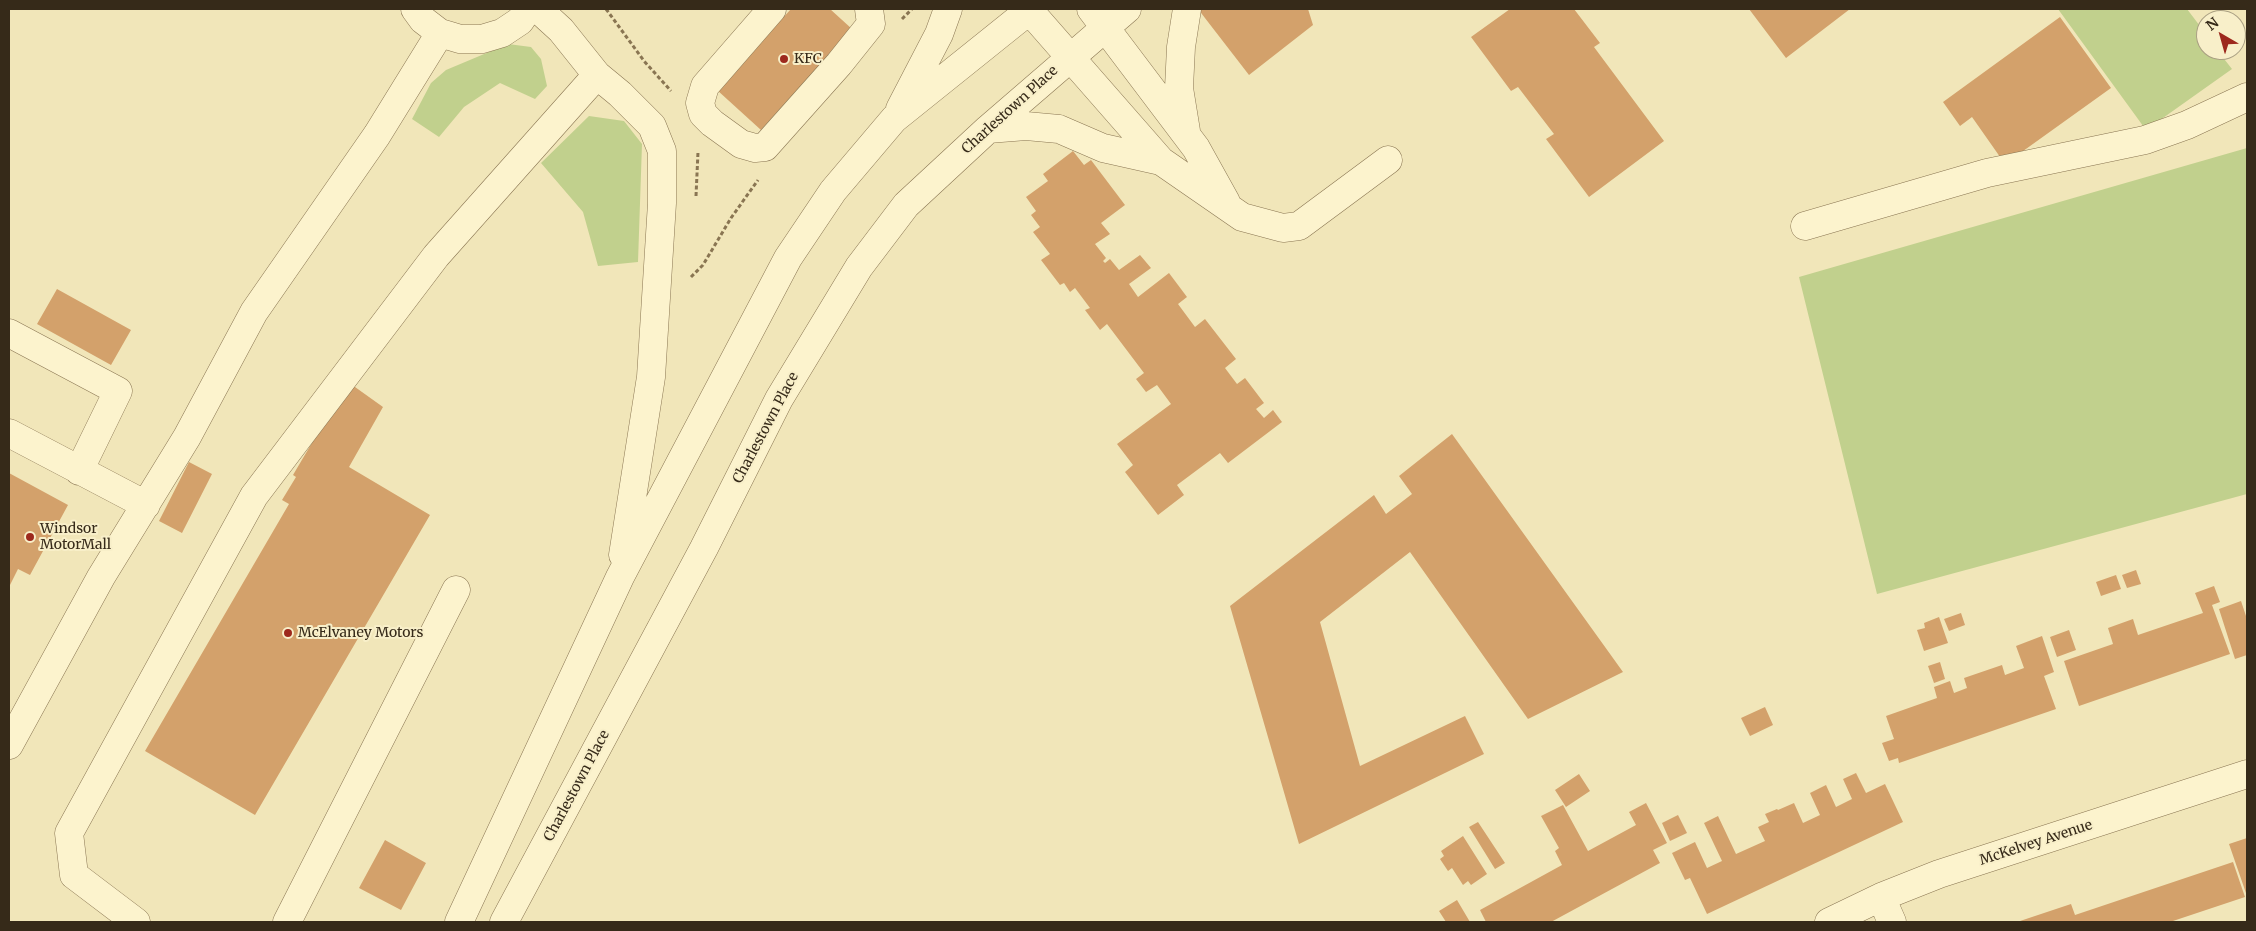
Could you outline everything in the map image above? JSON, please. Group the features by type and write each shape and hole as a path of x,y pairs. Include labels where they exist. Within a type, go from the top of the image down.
{"street":[{"path":"415,9 423,20 440,33 460,39 482,39 502,33 520,20 528,9"},
{"path":"538,9 561,30 597,75 620,94 652,126 662,151 662,203 651,377 620,577"},
{"path":"772,9 705,86 700,103 703,114 712,123 741,144 754,148 765,147 839,64 871,24 869,9"},
{"path":"894,119 939,34 948,9"},
{"path":"459,922 620,577 788,258 833,191 894,119 1030,9 1161,161 1242,217 1283,228 1299,226 1388,160"},
{"name":"Charlestown Place","path":"504,922 690,574 779,399 859,267 906,205 1070,57 1098,18 1127,9"},
{"path":"1187,9 1181,47 1179,88 1187,135"},
{"path":"1098,18 1196,148 1229,208"},
{"path":"9,745 101,577 187,437 254,312 377,135 440,33"},
{"path":"136,922 74,875 69,833 254,496 436,256 597,75"},
{"path":"1805,226 1987,173 2146,140 2187,125 2247,97"},
{"path":"988,129 1026,126 1060,129 1103,148 1161,161"},
{"path":"9,333 118,391 79,471"},
{"path":"9,433 146,505"},
{"path":"287,922 456,590"},
{"name":"McKelvey Avenue","path":"1829,922 1881,897 1939,874 2247,774"},
{"path":"1881,897 1892,922"}],"green space":[{"path":"2058,9 2187,9 2196,21 2196,60 2225,60 2232,69 2146,130"},
{"path":"508,44 531,47 541,59 547,86 535,99 500,83 464,107 439,137 412,119 431,83 446,70"},
{"path":"589,116 624,121 642,144 638,262 598,266 583,212 541,163"},
{"path":"2247,148 2247,494 1877,594 1799,277"}],"building":[{"name":"KFC","path":"791,9 830,9 852,29 761,130 717,90"},
{"path":"1198,9 1308,9 1313,25 1249,75"},
{"path":"1510,9 1574,9 1600,43 1594,47 1664,141 1589,197 1546,139 1554,134 1518,87 1511,91 1471,37"},
{"path":"1749,9 1850,9 1786,58"},
{"path":"2060,17 2111,88 2005,164 1972,117 1960,126 1943,102"},
{"path":"1073,151 1084,165 1091,160 1125,205 1101,223 1110,234 1095,244 1106,258 1103,261 1105,263 1110,259 1119,270 1140,255 1151,268 1129,284 1138,297 1169,273 1187,297 1178,304 1195,327 1205,319 1236,359 1225,368 1237,384 1245,378 1264,403 1256,409 1264,418 1273,410 1282,422 1228,463 1220,453 1177,485 1184,495 1158,515 1125,472 1133,465 1117,444 1171,404 1157,385 1146,392 1136,379 1144,373 1107,324 1100,330 1085,310 1090,308 1075,288 1070,292 1064,283 1060,285 1041,260 1050,254 1033,232 1040,227 1031,215 1036,211 1026,197 1048,181 1043,174"},
{"path":"57,289 131,330 111,365 37,324"},
{"name":"McElvaney Motors","path":"348,382 383,407 349,467 430,515 255,815 145,751 289,504 282,500 296,477 293,475"},
{"path":"1452,434 1623,672 1528,719 1410,552 1320,622 1360,766 1465,716 1484,754 1299,844 1230,606 1374,495 1386,514 1412,494 1399,476"},
{"path":"189,462 212,474 182,533 159,521"},
{"name":"Windsor MotorMall","path":"9,473 68,505 30,575 18,569 9,587"},
{"path":"2136,570 2141,584 2127,588 2122,575"},
{"path":"2116,575 2121,589 2101,596 2096,582"},
{"path":"2214,586 2220,602 2212,605 2230,654 2079,706 2064,661 2113,644 2108,628 2133,619 2138,635 2203,613 2195,593"},
{"path":"2241,601 2247,619 2247,655 2235,659 2219,609"},
{"path":"1961,613 1965,625 1949,631 1944,619"},
{"path":"1939,617 1948,643 1924,651 1917,630 1925,628 1924,623"},
{"path":"2069,630 2076,650 2057,657 2050,637"},
{"path":"2042,636 2054,672 2044,676 2056,709 1899,763 1898,758 1889,761 1882,743 1894,739 1886,716 1937,698 1934,687 1950,681 1954,693 1967,688 1964,678 2002,665 2005,675 2024,668 2016,646"},
{"path":"1940,662 1945,679 1934,683 1928,666"},
{"path":"1765,707 1773,725 1750,736 1741,718"},
{"path":"1856,773 1866,793 1885,784 1903,822 1707,914 1690,878 1685,880 1672,853 1695,842 1707,868 1722,861 1704,823 1718,816 1736,854 1765,841 1758,827 1769,822 1765,814 1794,803 1803,823 1820,815 1810,793 1826,785 1836,807 1852,799 1843,779"},
{"path":"1579,774 1590,791 1566,807 1555,790"},
{"path":"1646,803 1667,843 1653,850 1660,863 1551,922 1486,922 1480,910 1562,865 1555,851 1559,848 1541,816 1563,805 1588,851 1636,825 1629,812"},
{"path":"1678,815 1687,833 1670,841 1662,823"},
{"path":"1478,822 1505,863 1495,869 1469,827"},
{"path":"1463,836 1487,874 1471,885 1468,881 1463,885 1452,868 1448,871 1440,859 1444,856 1441,851"},
{"path":"2247,838 2247,896 2229,844"},
{"path":"385,840 426,863 401,910 359,888"},
{"path":"2233,862 2245,897 2170,922 2017,922 2071,904 2075,915"},
{"path":"1457,900 1470,922 1446,922 1439,911"}],"place":[{"name":"KFC","path":"784,59"},
{"name":"Windsor MotorMall","path":"30,537"},
{"name":"McElvaney Motors","path":"288,633"}]}
